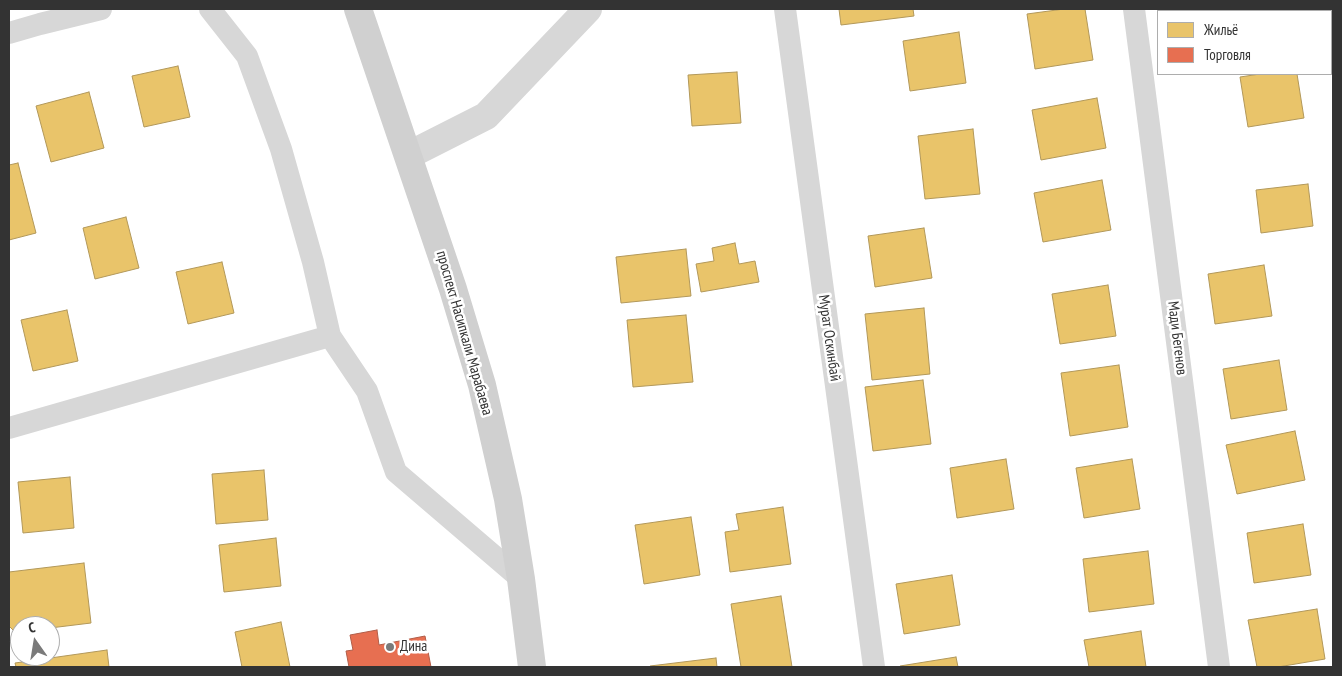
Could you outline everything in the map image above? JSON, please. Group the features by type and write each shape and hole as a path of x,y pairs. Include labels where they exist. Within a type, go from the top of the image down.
{"main road":[{"name":"проспект Насипкали Марабаева","path":"358,9 409,155 482,385 508,499 521,579 532,667"}],"street":[{"path":"9,33 101,9"},
{"path":"210,9 247,56 281,149 313,262 330,336 367,391 396,472 521,579"},
{"path":"409,155 486,116 588,9"},
{"name":"Мурат Оскинбай","path":"785,9 874,667"},
{"name":"Мади Бегенов","path":"1134,9 1219,667"},
{"path":"9,428 330,336"}],"building: Жильё":[{"path":"839,9 913,9 914,16 841,25"},
{"path":"1064,9 1085,9 1093,60 1035,69 1027,14"},
{"path":"1170,9 1227,9 1227,10"},
{"path":"959,32 966,83 910,91 903,41"},
{"path":"178,66 190,117 144,127 132,76"},
{"path":"737,72 741,123 692,126 688,75"},
{"path":"1253,75 1297,75 1304,118 1248,127 1240,77"},
{"path":"89,92 104,148 51,162 36,106"},
{"path":"1097,98 1106,148 1041,160 1032,110"},
{"path":"973,129 980,194 925,199 918,136"},
{"path":"18,163 36,233 9,240 9,165"},
{"path":"1102,180 1111,230 1043,242 1034,193"},
{"path":"1308,184 1313,226 1261,233 1256,190"},
{"path":"126,217 139,268 95,279 83,228"},
{"path":"924,228 932,278 875,287 868,236"},
{"path":"735,243 739,264 755,261 759,282 701,292 696,264 714,261 712,248"},
{"path":"686,249 691,296 621,303 616,257"},
{"path":"222,262 234,313 188,324 176,272"},
{"path":"1264,265 1272,316 1215,324 1208,274"},
{"path":"1108,285 1116,336 1060,344 1052,294"},
{"path":"924,308 930,374 872,380 865,314"},
{"path":"67,310 78,361 33,371 21,320"},
{"path":"686,315 693,382 633,387 627,320"},
{"path":"1279,360 1287,410 1231,419 1223,369"},
{"path":"1119,365 1128,427 1070,436 1061,373"},
{"path":"923,380 931,444 873,451 865,387"},
{"path":"1295,431 1305,480 1237,494 1226,445"},
{"path":"1006,459 1014,509 957,518 950,468"},
{"path":"1132,459 1140,509 1084,518 1076,468"},
{"path":"264,470 268,520 216,524 212,474"},
{"path":"70,477 74,528 23,533 18,482"},
{"path":"783,507 791,564 730,572 725,532 739,530 736,514"},
{"path":"691,517 700,575 644,584 635,525"},
{"path":"1303,524 1311,575 1254,583 1247,533"},
{"path":"276,538 281,586 224,592 219,545"},
{"path":"1148,551 1154,604 1089,612 1083,559"},
{"path":"84,563 91,623 60,627 60,616 10,616 10,627 9,572"},
{"path":"952,575 960,625 904,634 896,584"},
{"path":"781,596 792,667 741,667 731,604"},
{"path":"1317,609 1325,659 1278,667 1257,667 1248,620"},
{"path":"281,622 290,667 242,667 235,632"},
{"path":"1141,631 1146,667 1089,667 1084,640"},
{"path":"107,650 109,667 16,666 60,666 60,657"},
{"path":"956,657 958,667 900,667 900,666"},
{"path":"716,658 717,667 650,667 650,666"}],"building: Торговля":[{"name":"Дина","path":"377,630 379,645 425,636 431,667 349,667 346,651 353,650 350,635"}],"place":[{"name":"Дина","path":"390,647"}]}
